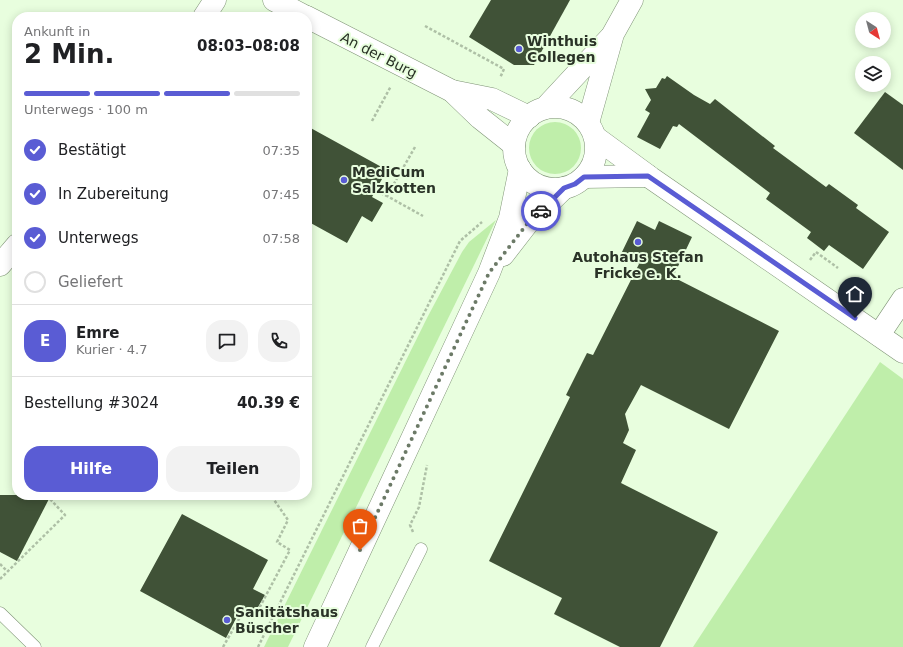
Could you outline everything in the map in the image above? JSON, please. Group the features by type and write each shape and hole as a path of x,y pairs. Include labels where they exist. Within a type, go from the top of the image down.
{"main road":[{"path":"207,12 215,0"},
{"name":"An der Burg","path":"274,0 297,12"},
{"path":"613,34 591,130 596,148 595,158 591,168 584,177 575,184 564,188 551,189 539,185 528,179 520,168 515,157 514,145 516,134 521,124 537,112 613,34 632,0"},
{"name":"An der Burg","path":"312,20 452,91 492,99 537,112"},
{"name":"An der Burg","path":"452,91 480,118 514,145"},
{"path":"537,112 557,107 569,109 580,115 591,130 648,176 903,352"},
{"path":"315,647 489,273 510,218 520,168"},
{"path":"584,177 648,176"},
{"path":"489,273 527,224 564,188"},
{"path":"0,265 12,251"},
{"path":"879,335 903,299"}],"lane":[{"path":"372,647 421,549"},
{"path":"0,613 35,647"}],"path":[{"path":"425,26 504,69 498,82"},
{"path":"372,121 402,66"},
{"path":"387,196 415,146"},
{"path":"376,190 423,216"},
{"path":"258,647 460,241 484,221"},
{"path":"421,549 410,525 419,507 428,462"},
{"path":"0,579 65,515 51,500"},
{"path":"223,647 243,612 254,618 290,550 277,542 288,520 274,500"},
{"path":"0,564 7,571"}],"green space":[{"path":"555,122 569,126 577,134 581,148 577,162 569,170 555,174 541,170 533,162 529,148 533,134 541,126"},
{"path":"496,220 288,647 264,647 427,318 462,252 469,242"},
{"path":"880,362 903,379 903,647 693,647"}],"building":[{"path":"491,0 570,0 534,65 514,65 469,37"},
{"path":"667,76 710,104 715,99 775,146 773,148 826,187 829,184 858,205 856,208 889,232 863,269 829,245 824,251 807,238 811,232 766,199 770,193 679,124 677,127 673,126 660,149 637,137 650,113 645,110 651,100 645,89 656,88 662,78 665,79"},
{"path":"885,92 903,105 903,170 854,133"},
{"name":"MediCum Salzkotten","path":"312,129 387,170 372,197 383,203 372,222 362,216 347,243 312,224"},
{"path":"637,221 655,230 659,221 692,237 673,277 779,331 729,429 641,385 625,414 629,430 623,443 636,450 621,483 718,532 660,647 620,647 554,614 562,598 489,561 570,397 566,395 587,353 593,355 639,264 621,254"},
{"path":"0,495 12,495 12,500 48,500 17,561 0,552"},
{"path":"182,514 268,560 253,589 265,595 254,614 242,607 226,638 140,591"}],"way so far":[{"path":"360,550 456,347 489,273 527,224 541,211"}],"place":[{"name":"Winthuis Collegen","path":"519,49"},
{"name":"MediCum Salzkotten","path":"344,180"},
{"name":"Autohaus Stefan Fricke e. K.","path":"638,242"},
{"name":"Sanitätshaus Büscher","path":"227,620"}],"route":[{"path":"541,211 564,188 575,184 584,177 648,176 855,318"}]}
